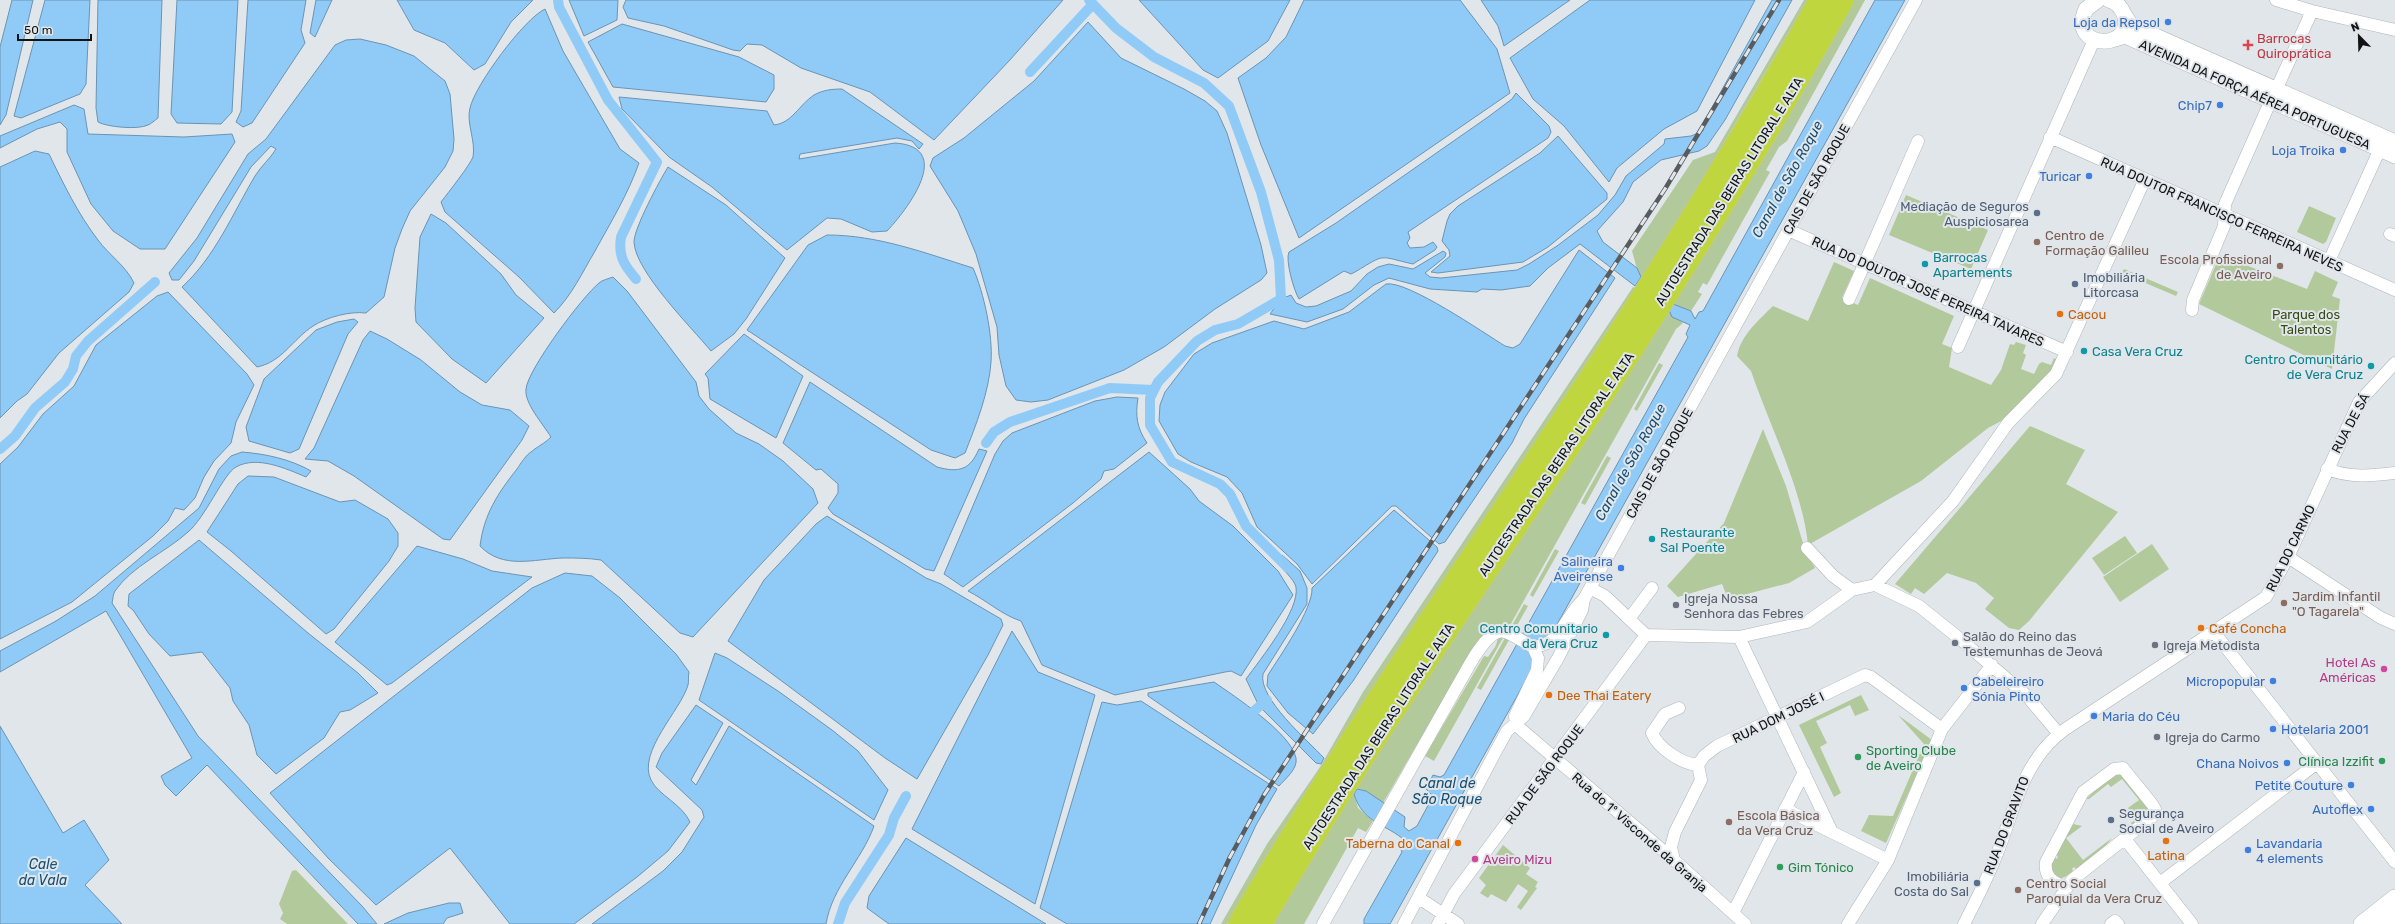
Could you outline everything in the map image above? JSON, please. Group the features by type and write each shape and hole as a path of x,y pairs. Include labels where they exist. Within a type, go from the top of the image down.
{"highway":[{"name":"AUTOESTRADA DAS BEIRAS LITORAL E ALTA","path":"1239,924 1375,702 1616,338 1775,80 1820,0"},
{"name":"AUTOESTRADA DAS BEIRAS LITORAL E ALTA","path":"1261,924 1392,711 1632,349 1792,90 1843,0"}],"main road":[{"path":"2362,924 2395,898"},
{"path":"2383,924 2395,914"}],"street":[{"name":"CAIS DE SÃO ROQUE","path":"1404,924 1507,731 1516,725 1524,716 1558,658 1582,610 1587,594 1916,0"},
{"path":"1958,347 2094,40 2084,30 2083,16 2091,4 2098,0"},
{"name":"AVENIDA DA FORÇA AÉREA PORTUGUESA","path":"2109,0 2118,4 2131,25 2395,156"},
{"path":"2276,0 2312,11 2395,30"},
{"path":"2192,310 2193,300 2224,226 2226,204 2312,11"},
{"path":"2115,39 2124,29 2125,16"},
{"name":"AVENIDA DA FORÇA AÉREA PORTUGUESA","path":"2094,40 2101,42 2125,36 2395,142"},
{"name":"RUA DOUTOR FRANCISCO FERREIRA NEVES","path":"2050,137 2395,290"},
{"path":"1849,299 1918,141"},
{"path":"2329,261 2380,149"},
{"path":"1323,924 1388,806 1490,635 1500,632 1533,647 1545,646 1551,642 1574,608 1587,594 1604,596 1646,635 1739,637 1807,622 1852,590 1875,585 1953,501 2008,423 2056,374 2145,179"},
{"name":"RUA DO DOUTOR JOSÉ PEREIRA TAVARES","path":"1788,230 1865,263 1974,313 2067,352"},
{"name":"RUA DE SÁ","path":"2326,469 2359,402 2395,363"},
{"path":"2326,469 2341,475 2356,477 2395,474"},
{"name":"RUA DO CARMO","path":"2059,734 2266,597 2288,557 2326,469"},
{"path":"1806,548 1833,576 1852,590"},
{"path":"2288,557 2381,618 2395,624"},
{"path":"1875,585 1919,606 1992,665 2027,696 2059,734"},
{"path":"1629,619 1652,588"},
{"path":"2214,631 2395,862"},
{"name":"RUA DE SÃO ROQUE","path":"1440,919 1646,635"},
{"path":"1739,637 1832,832"},
{"path":"1516,725 1515,716 1537,670 1538,658 1533,647"},
{"path":"1848,924 1888,860 1942,729 1992,665"},
{"name":"RUA DOM JOSÉ I","path":"1698,765 1704,756 1717,746 1865,675 1942,729"},
{"path":"1674,860 1672,847 1675,832 1701,780 1698,765 1682,761 1655,739 1652,733 1665,714 1679,708"},
{"name":"Rua do 1º Visconde da Granja","path":"1516,725 1674,860 1745,924"},
{"name":"RUA DO GRAVITO","path":"1964,924 2000,847 2028,769 2039,752 2059,734"},
{"path":"2160,883 2317,763"},
{"path":"2042,924 2066,887 2152,817 2155,809 2126,771 2114,768 2083,792 2046,862 2045,869 2050,878 2066,887"},
{"path":"1733,913 1804,772"},
{"path":"1785,810 1888,860"},
{"path":"2125,839 2192,924"},
{"path":"1418,898 1440,919 1458,924"},
{"path":"2111,924 2115,921 2118,924"}],"green space":[{"path":"1804,0 1808,0 1697,189 1642,278 1639,276 1632,251 1693,160 1715,152"},
{"path":"1853,0 1865,0 1787,141 1779,147 1766,170 1770,172 1707,285 1703,283 1698,292 1702,294 1691,311 1673,304"},
{"path":"1906,195 1988,230 1971,269 1889,235"},
{"path":"2309,206 2336,218 2326,242 2323,244 2297,232"},
{"name":"Parque dos Talentos","path":"2220,255 2307,289 2315,271 2338,282 2332,296 2340,299 2332,369 2199,304"},
{"path":"1834,262 1854,271 1842,298 1858,305 1870,278 1954,316 1942,344 1952,348 1949,367 1991,385 2001,370 2010,344 2014,345 2016,342 2026,345 2023,353 2026,355 2021,369 2034,374 2039,364 2042,362 2051,365 2054,358 2058,360 2054,368 2003,420 1988,428 1921,481 1808,545 1800,502 1793,480 1751,371 1737,356 1742,341 1746,335 1773,306 1808,321"},
{"path":"2124,269 2178,292 2176,296 2122,273"},
{"path":"1633,287 1635,288 1584,367 1376,683 1227,924 1221,924 1267,844 1320,767 1363,692"},
{"path":"1669,310 1683,323 1676,329 1434,761 1425,756 1484,656 1488,657 1497,643 1497,636 1494,628 1488,631 1473,648 1383,803 1366,791 1357,789 1354,794 1358,808 1373,821 1366,832 1358,828 1304,924 1272,924 1353,790"},
{"path":"1659,363 1663,365 1637,411 1634,409"},
{"path":"2030,426 2085,450 2066,484 2118,512 2029,621 2019,630 2009,628 1985,609 1994,598 1976,583 1947,573 1924,594 1915,588 1911,594 1895,584"},
{"path":"1763,429 1786,486 1805,550 1815,568 1789,583 1728,599 1722,584 1678,597 1667,586 1724,523"},
{"path":"1607,456 1611,458 1585,505 1581,503"},
{"path":"2125,536 2137,553 2104,575 2092,558"},
{"path":"2152,544 2169,569 2120,602 2103,577"},
{"path":"1555,549 1559,551 1533,597 1530,595"},
{"path":"1524,604 1528,606 1481,690 1477,688"},
{"path":"1861,695 1869,710 1855,716 1850,705 1816,721 1827,743 1820,747 1841,793 1834,797 1799,725"},
{"path":"1898,715 1932,740 1886,843 1861,831 1869,815 1893,816 1924,744"},
{"path":"2115,773 2120,773 2148,808 2148,813 2132,826 2131,823 2136,819 2128,808 2139,800 2122,779 2111,787 2108,784 2089,799 2086,799"},
{"path":"2073,824 2082,826 2066,838 2083,860 2112,838 2103,849 2076,869 2074,867 2072,869 2073,871 2065,877 2060,878 2055,875 2050,867 2054,857 2057,859 2058,856 2055,854"},
{"path":"1503,845 1530,868 1526,874 1538,882 1535,887 1537,888 1521,910 1517,907 1528,891 1518,884 1506,902 1491,894 1488,898 1480,893 1486,885 1479,878"},
{"path":"296,870 348,924 287,924 280,919 283,913 279,904 292,871"}],"water":[{"path":"12,0 33,0 6,115 0,125 0,47"},
{"path":"45,0 90,0 86,84 80,94 21,118 14,116"},
{"path":"98,0 162,0 158,118 152,123 143,127 123,127 98,122 96,108"},
{"path":"177,0 238,0 232,112 221,124 177,123 171,114"},
{"path":"248,0 306,0 301,30 305,43 252,123 243,127 236,122 241,111"},
{"path":"316,0 332,0 315,37 310,33"},
{"path":"397,0 533,0 511,22 485,64 474,70 445,43 414,30"},
{"path":"569,0 618,0 617,20 584,36"},
{"path":"626,0 1063,0 1009,61 934,140 870,92 801,68 762,45 747,44 740,51 733,50 664,26 628,18 623,7"},
{"path":"1139,0 1290,0 1268,41 1218,78 1203,70"},
{"path":"1304,0 1460,0 1497,49 1510,93 1299,238 1261,145 1238,78 1266,58 1286,37"},
{"path":"1481,0 1570,0 1504,46 1498,26"},
{"path":"1590,0 1755,0 1697,111 1664,129 1617,168 1609,182 1564,126 1533,99 1510,58"},
{"path":"1772,0 1792,0 1725,120 1707,146 1699,151 1661,160 1633,182 1623,202 1597,231 1603,242 1637,268 1641,277 1635,286 1580,244 1548,268 1530,286 1501,290 1482,289 1477,292 1430,289 1389,278 1374,285 1343,309 1307,322 1270,314 1281,299 1291,295 1296,303 1306,307 1316,306 1351,291 1367,274 1378,267 1389,264 1413,269 1443,251 1446,253 1445,257 1425,273 1430,277 1441,278 1517,270 1529,264 1557,246 1598,215 1615,195 1626,176 1664,144 1665,139 1691,136 1703,131 1705,120"},
{"name":"Canal de São Roque","path":"1875,0 1905,0 1390,924 1364,924 1364,919 1402,852 1399,845 1402,838 1367,816 1362,810 1354,794 1357,789 1366,791 1405,817 1404,827 1409,831 1417,826 1432,798 1432,795 1426,789 1433,775 1440,777 1444,775 1688,337 1686,334 1690,325 1672,317 1669,310 1673,304 1691,311 1695,319 1699,312 1703,311"},
{"path":"545,9 563,51 620,149 639,163 613,219 581,276 554,313 519,277 445,212 441,202 473,157 474,151 469,114 474,98 481,84 490,69 513,39 525,25"},
{"path":"1088,22 1121,58 1184,89 1205,101 1217,111 1227,133 1261,245 1267,273 1261,280 1215,309 1164,347 1124,370 1048,400 1031,402 1016,400 1006,386 999,355 997,327 976,254 958,211 930,166 933,158 964,138 1034,81"},
{"path":"622,24 739,57 774,75 774,89 766,102 613,87 588,42"},
{"path":"360,39 386,45 414,56 445,81 450,94 454,139 453,151 445,167 410,211 395,248 384,297 366,313 353,313 332,317 313,326 280,356 257,367 182,287 194,275 214,248 255,176 276,149 271,146 251,167 194,261 179,280 172,280 169,273 197,238 248,154 266,139 335,45 346,40"},
{"path":"842,89 923,144 919,149 912,141 897,138 800,154 799,159 895,143 913,147 922,156 924,167 921,181 905,209 887,231 872,232 841,219 827,218 787,250 712,187 669,157 622,109 619,97 767,111 774,125 786,121 814,95 828,90"},
{"path":"1516,93 1549,126 1551,132 1548,138 1408,232 1410,238 1407,243 1410,248 1424,247 1433,242 1437,247 1435,250 1413,264 1382,258 1351,274 1344,271 1299,299 1289,268 1289,252 1336,223 1488,117 1512,99"},
{"path":"74,105 84,109 88,134 184,137 232,134 235,142 165,249 140,249 113,231 91,204 67,152 67,129 60,122 37,129 0,148 0,136"},
{"path":"1558,136 1607,193 1607,199 1548,247 1523,262 1438,273 1431,272 1450,256 1449,250 1442,241 1450,214 1458,206 1540,153"},
{"path":"35,151 49,154 65,187 84,220 102,245 127,271 134,283 129,292 59,353 27,394 17,401 0,418 0,167"},
{"path":"668,167 726,205 785,258 746,319 734,334 711,351 678,314 654,283 637,254 634,242 638,226"},
{"path":"431,214 446,223 501,274 516,295 544,318 486,383 452,359 416,322 415,308 420,237"},
{"path":"827,235 883,241 973,268 981,289 987,314 991,339 991,362 985,397 965,453 955,458 931,450 747,330 808,245"},
{"path":"1579,250 1615,278 1524,419 1512,443 1445,542 1439,544 1396,506 1392,506 1312,584 1297,564 1257,527 1242,493 1227,477 1191,462 1178,454 1159,421 1160,405 1165,392 1194,354 1212,343 1274,321 1304,329 1349,312 1386,284 1396,285 1427,298 1505,346 1513,348 1520,344"},
{"path":"613,277 627,291 696,382 699,396 709,409 736,433 759,444 783,461 813,489 818,503 693,637 680,633 601,560 587,558 563,558 509,561 489,553 480,546 488,514 498,495 527,455 551,437 528,401 526,389 529,379 545,350 569,317 600,282"},
{"path":"168,292 247,374 254,385 236,422 231,443 214,461 204,477 195,498 184,510 175,508 168,521 153,536 72,602 0,639 0,464 18,447 43,414 74,386 96,345 157,296"},
{"path":"354,319 358,322 348,334 299,449 290,453 249,441 246,427 264,379 316,330 337,322"},
{"path":"370,331 387,339 421,360 460,392 482,405 510,410 529,426 522,440 450,540 443,539 354,476 328,461 305,459 314,448 363,340"},
{"path":"744,334 803,376 776,438 710,399 708,378 705,374"},
{"path":"810,382 937,467 952,470 963,468 972,462 979,449 987,451 934,571 925,569 833,514 828,508 838,493 838,484 821,469 816,470 783,443"},
{"path":"1117,397 1138,398 1137,411 1139,427 1147,443 1114,469 1104,471 1101,479 1073,503 963,587 944,574 995,454 1003,441 1012,433 1095,401"},
{"path":"242,452 278,458 295,463 311,471 306,477 272,464 253,462 236,467 231,471 201,517 188,532 130,574 115,591 112,603 198,736 362,906 377,924 358,924 207,765 176,796 165,785 161,776 192,758 106,611 0,672 0,651 56,621 95,596 199,508 219,469 231,456"},
{"path":"1149,452 1190,489 1199,501 1233,526 1278,571 1293,595 1241,676 1231,671 1115,695 1042,665 1021,621 1007,615 968,591"},
{"path":"248,476 274,477 340,502 355,500 388,519 398,533 398,546 389,561 334,629 326,634 207,532 238,484"},
{"path":"1394,510 1437,547 1438,551 1353,681 1313,734 1288,713 1267,686 1268,675 1302,620 1311,597 1312,588"},
{"path":"827,516 926,578 941,584 1001,619 1003,625 988,655 917,779 885,758 728,641 764,580 816,524"},
{"path":"199,540 308,633 358,673 378,693 350,710 340,712 324,738 276,774 257,755 249,725 233,701 230,688 202,652 170,656 149,634 133,610 128,606 129,594"},
{"path":"417,546 463,559 492,571 532,577 392,683 387,685 335,642"},
{"path":"1282,555 1300,571 1307,588 1307,604 1263,674 1264,684 1268,695 1276,707 1324,758 1321,764 1316,763 1259,706 1246,679 1269,648 1286,621 1296,597 1295,584 1277,562"},
{"path":"565,573 592,576 620,598 676,654 689,672 688,685 684,695 655,744 650,757 648,769 654,785 682,810 690,822 668,851 637,877 574,924 510,924 450,848 376,905 328,858 270,793 532,588"},
{"path":"1012,631 1038,672 1095,695 1035,904 912,829"},
{"path":"715,653 727,658 778,691 858,751 888,790 874,820 699,700"},
{"path":"1214,682 1261,716 1284,738 1292,748 1296,758 1295,766 1279,786 1148,696 1148,693"},
{"path":"1141,701 1277,789 1256,825 1210,924 1067,924 1040,908 1102,702 1117,705"},
{"path":"696,705 723,723 691,780 696,785 729,726 874,826 869,838 834,898 826,924 592,924 663,871 682,852 704,817 702,810 656,767 662,753"},
{"name":"Cale da Vala","path":"0,726 63,833 84,820 109,860 85,885 122,924 0,924"},
{"path":"906,838 1046,924 889,924 867,908 869,896"},
{"path":"449,903 460,903 463,913 447,918 443,924 384,924 408,913"}],"waterway":[{"path":"558,0 559,7 608,100 657,162 621,237 621,255 625,265 636,279"},
{"path":"1089,0 1116,28 1154,57 1204,83 1229,106 1261,192 1279,260 1281,299 1291,308"},
{"path":"1030,72 1093,4"},
{"path":"0,449 15,436 35,408 65,382 73,369 76,356 88,341 155,282"},
{"path":"1281,299 1238,324 1215,330 1197,341 1158,382 1150,398 1150,425 1172,462 1220,484 1230,494 1246,526 1288,568"},
{"path":"986,443 994,432 1010,422 1110,388 1153,390"},
{"path":"1255,710 1267,700"},
{"path":"838,924 845,903 889,835 894,818 906,796"}],"railway":[{"path":"1199,924 1230,857 1264,795 1665,189 1779,0"}],"place":[{"name":"Loja da Repsol","path":"2168,22"},
{"name":"Barrocas Quiroprática","path":"2248,45"},
{"name":"Chip7","path":"2220,105"},
{"name":"Loja Troika","path":"2343,150"},
{"name":"Turicar","path":"2089,176"},
{"name":"Mediação de Seguros Auspiciosarea","path":"2037,213"},
{"name":"Centro de Formação Galileu","path":"2037,242"},
{"name":"Barrocas Apartements","path":"1925,264"},
{"name":"Escola Profissional de Aveiro","path":"2280,266"},
{"name":"Imobiliária Litorcasa","path":"2075,284"},
{"name":"Cacou","path":"2060,314"},
{"name":"Casa Vera Cruz","path":"2084,351"},
{"name":"Centro Comunitário de Vera Cruz","path":"2371,366"},
{"name":"Restaurante Sal Poente","path":"1652,539"},
{"name":"Salineira Aveirense","path":"1621,568"},
{"name":"Jardim Infantil \"O Tagarela\"","path":"2284,603"},
{"name":"Igreja Nossa Senhora das Febres","path":"1676,605"},
{"name":"Café Concha","path":"2201,628"},
{"name":"Centro Comunitario da Vera Cruz","path":"1606,635"},
{"name":"Salão do Reino das Testemunhas de Jeová","path":"1955,643"},
{"name":"Igreja Metodista","path":"2155,645"},
{"name":"Hotel As Américas","path":"2384,669"},
{"name":"Micropopular","path":"2273,681"},
{"name":"Cabeleireiro Sónia Pinto","path":"1964,688"},
{"name":"Dee Thai Eatery","path":"1549,695"},
{"name":"Maria do Céu","path":"2094,716"},
{"name":"Hotelaria 2001","path":"2273,729"},
{"name":"Igreja do Carmo","path":"2157,737"},
{"name":"Sporting Clube de Aveiro","path":"1858,757"},
{"name":"Clínica Izzifit","path":"2382,761"},
{"name":"Chana Noivos","path":"2287,763"},
{"name":"Petite Couture","path":"2351,785"},
{"name":"Autoflex","path":"2371,809"},
{"name":"Segurança Social de Aveiro","path":"2111,820"},
{"name":"Escola Básica da Vera Cruz","path":"1729,822"},
{"name":"Latina","path":"2166,841"},
{"name":"Taberna do Canal","path":"1458,843"},
{"name":"Lavandaria 4 elements","path":"2248,850"},
{"name":"Aveiro Mizu","path":"1475,859"},
{"name":"Gim Tónico","path":"1780,867"},
{"name":"Imobiliária Costa do Sal","path":"1977,883"},
{"name":"Centro Social Paroquial da Vera Cruz","path":"2018,890"}]}
